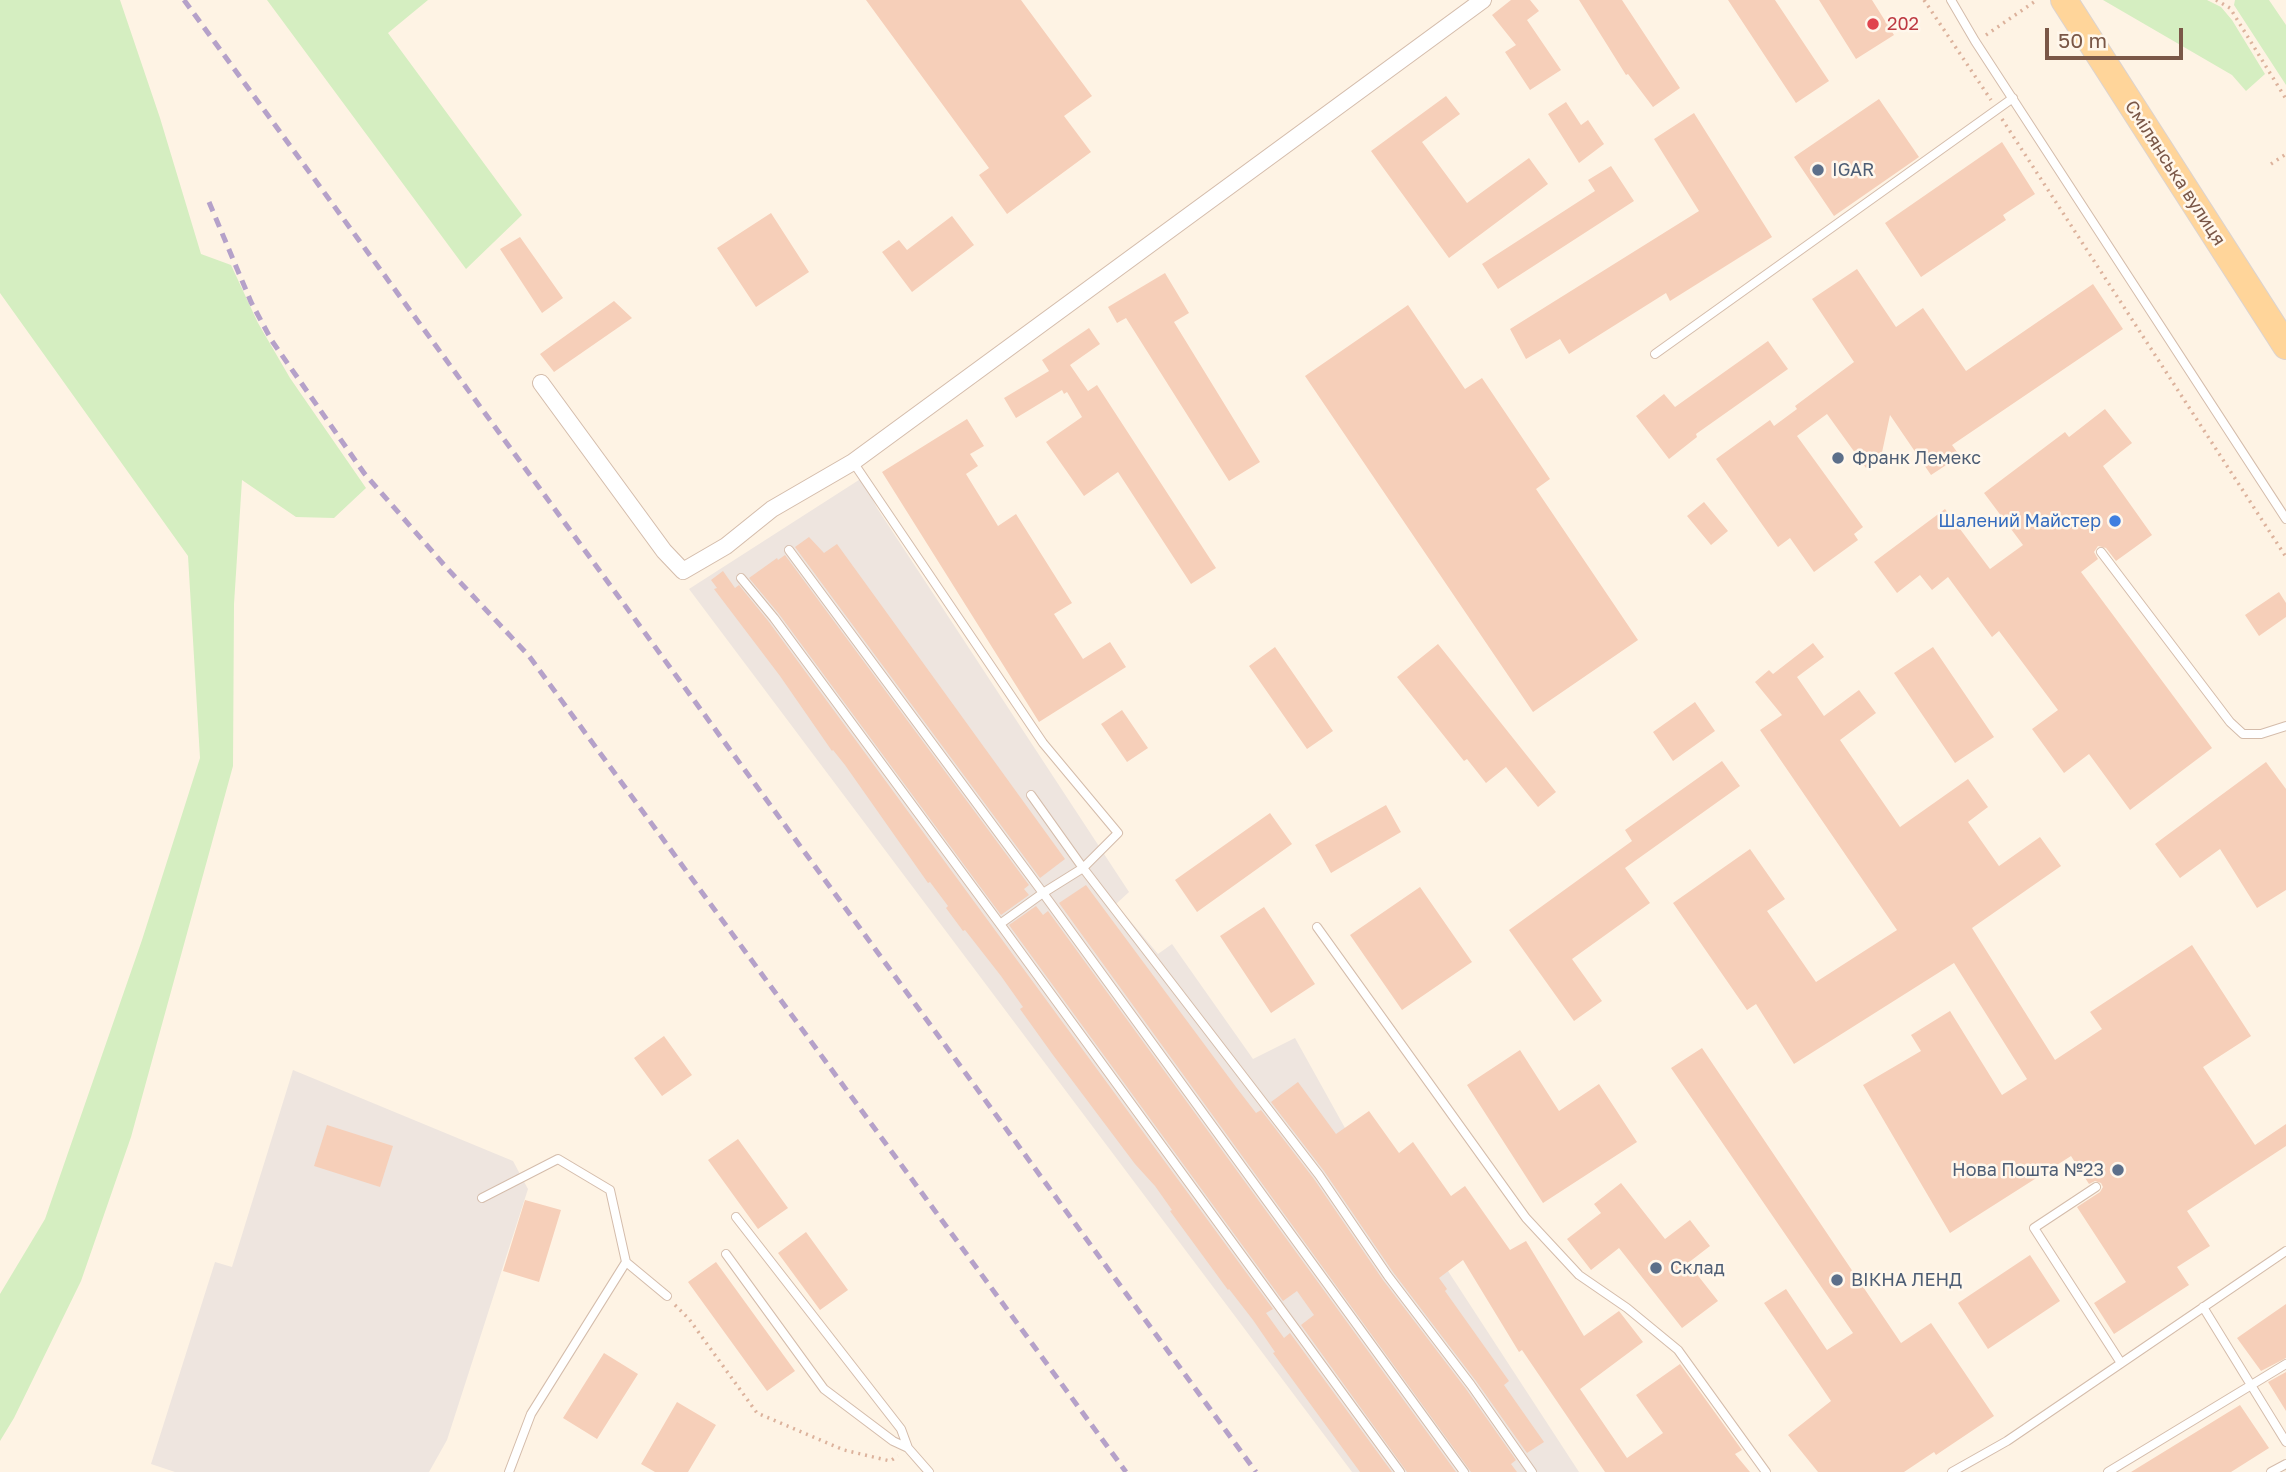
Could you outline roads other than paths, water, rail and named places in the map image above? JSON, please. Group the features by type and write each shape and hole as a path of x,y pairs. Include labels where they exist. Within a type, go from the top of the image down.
{"main road":[{"name":"Смілянська вулиця","path":"2064,0 2286,346"}],"street":[{"path":"541,383 664,551 683,571 726,547 772,509 853,462 1483,0"}],"lane":[{"path":"1951,0 2286,519"},
{"path":"1655,354 2013,98"},
{"path":"853,462 1044,743 1118,833 1083,868 1000,924"},
{"path":"789,550 1043,893 1464,1472"},
{"path":"2101,552 2230,722 2243,734 2261,734 2286,726"},
{"path":"741,578 774,618 1000,924 1400,1472"},
{"path":"1031,794 1083,868 1319,1175 1388,1276 1471,1385 1532,1472"},
{"path":"1317,927 1526,1218 1579,1275 1627,1308 1678,1350 1766,1472"},
{"path":"482,1198 558,1159 610,1190 626,1262 667,1296"},
{"path":"2096,1187 2034,1228 2121,1363"},
{"path":"736,1217 901,1429 908,1448 929,1472"},
{"path":"1952,1472 2007,1441 2286,1251"},
{"path":"726,1254 824,1389 893,1441 908,1448"},
{"path":"509,1472 531,1415 626,1262"},
{"path":"2203,1307 2286,1442"},
{"path":"2108,1472 2286,1364"},
{"path":"2271,1472 2286,1464"}],"railway":[{"path":"184,0 1256,1472"},
{"path":"209,202 251,302 272,341 364,473 445,566 529,656 1126,1472"}],"place":[{"name":"202","path":"1873,24"},
{"name":"IGAR","path":"1818,170"},
{"name":"Франк Лемекс","path":"1838,458"},
{"name":"Шалений Майстер","path":"2115,521"},
{"name":"Нова Пошта №23","path":"2118,1170"},
{"name":"Склад","path":"1656,1268"},
{"name":"ВІКНА ЛЕНД","path":"1837,1280"}]}
